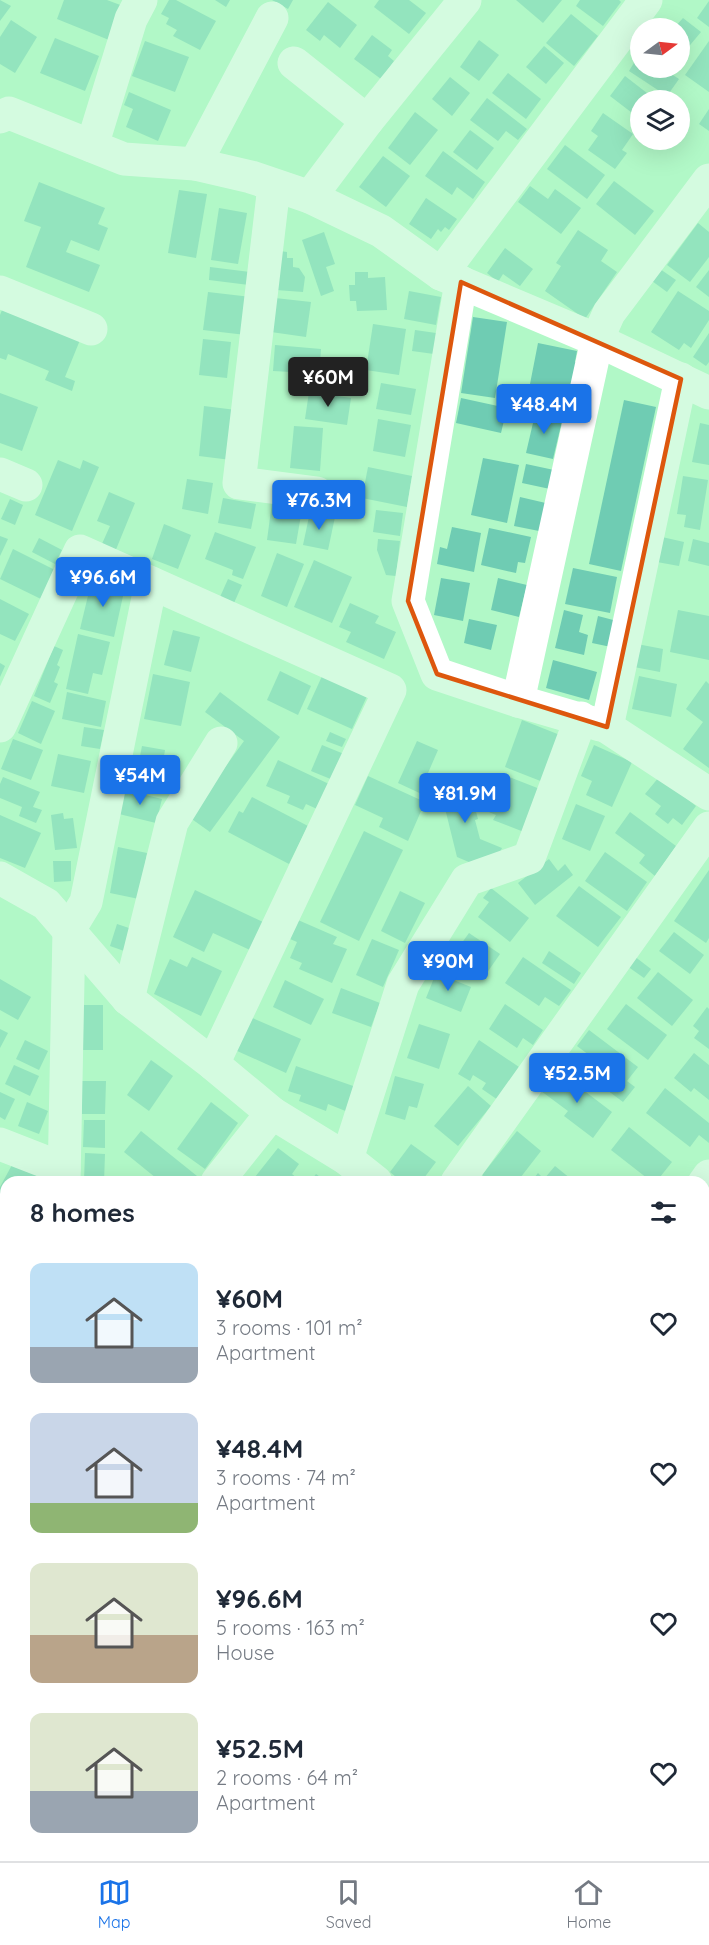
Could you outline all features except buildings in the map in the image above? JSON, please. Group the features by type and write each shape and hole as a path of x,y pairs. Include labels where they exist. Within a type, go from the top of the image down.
{"street":[{"path":"92,146 131,19 141,0"},
{"path":"646,0 451,278 408,601 437,674 518,701 594,722 709,794"},
{"path":"310,197 452,5"},
{"path":"195,164 272,18"},
{"path":"294,63 367,121"},
{"path":"3,112 124,159 195,164 251,177 310,197 381,231 451,278 597,340 695,386 594,722 529,858 466,880 404,984 347,1159"},
{"path":"274,186 239,483 317,493"},
{"path":"518,701 597,340 609,313 704,198"},
{"path":"0,292 91,329"},
{"path":"0,726 80,551 390,690 213,1064"},
{"path":"0,1143 64,1175 69,930 86,902 151,583"},
{"path":"128,999 172,822 221,743"},
{"path":"461,1176 709,828"},
{"path":"0,878 46,904 128,999 272,1113 347,1159 368,1176"},
{"path":"223,1176 272,1113"}],"highlighted area":[{"path":"461,282 681,379 607,727 437,674 408,601"}]}
